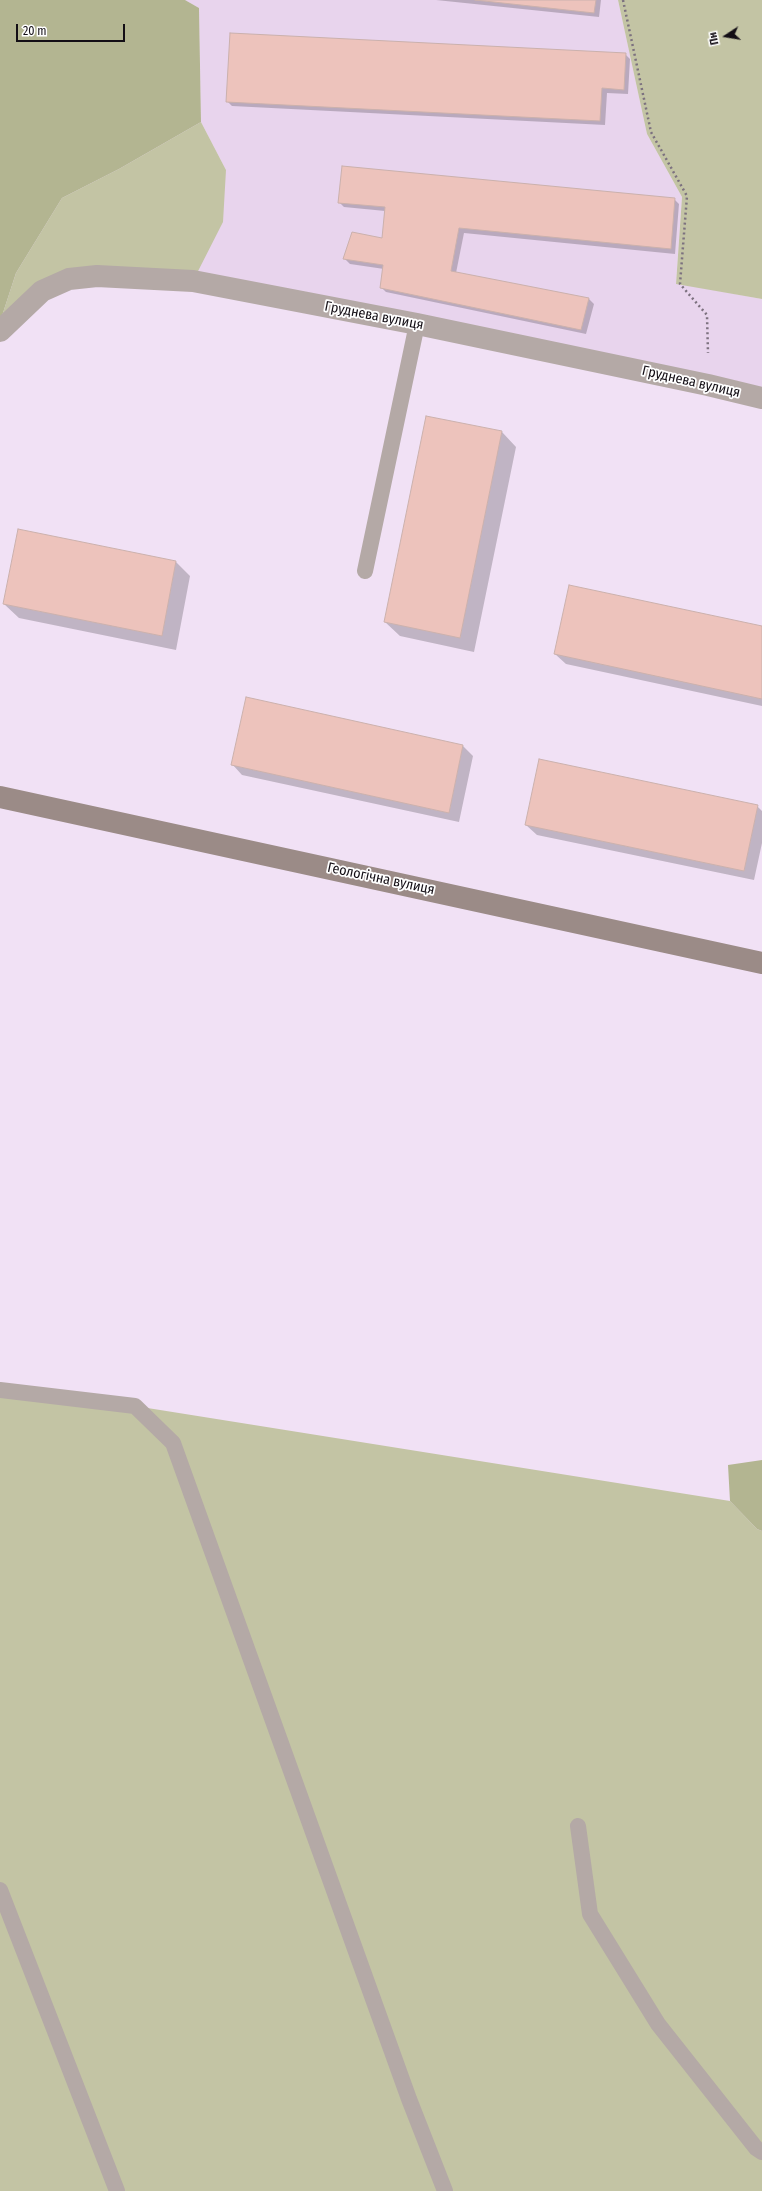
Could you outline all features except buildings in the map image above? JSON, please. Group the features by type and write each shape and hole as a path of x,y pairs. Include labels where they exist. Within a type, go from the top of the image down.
{"street":[{"name":"Груднева вулиця","path":"0,331 42,291 69,279 97,276 193,281 417,324 708,385 762,398"},
{"name":"Геологічна вулиця","path":"0,797 762,963"}],"lane":[{"path":"365,571 417,324"},
{"path":"0,1390 135,1406 173,1443 409,2099 445,2191"},
{"path":"578,1826 590,1914 658,2024 756,2148 762,2152"},
{"path":"0,1890 117,2191"}],"path":[{"path":"623,0 651,132 687,196 680,284 707,316 708,385"}],"shaded area":[{"path":"185,0 618,0 647,134 682,197 676,283 762,299 762,398 193,281 226,170 201,122 199,8"}],"green space":[{"path":"0,0 185,0 199,8 201,122 119,169 62,198 16,273 0,322"},
{"path":"618,0 762,0 762,299 676,284 682,197 647,134"},
{"path":"201,122 226,170 223,222 193,281 97,276 0,322 16,273 62,198 119,169"},
{"path":"0,1390 135,1406 730,1501 757,1529 762,1531 762,2191 0,2191"},
{"path":"762,1460 762,1531 757,1529 730,1501 728,1465"}]}
